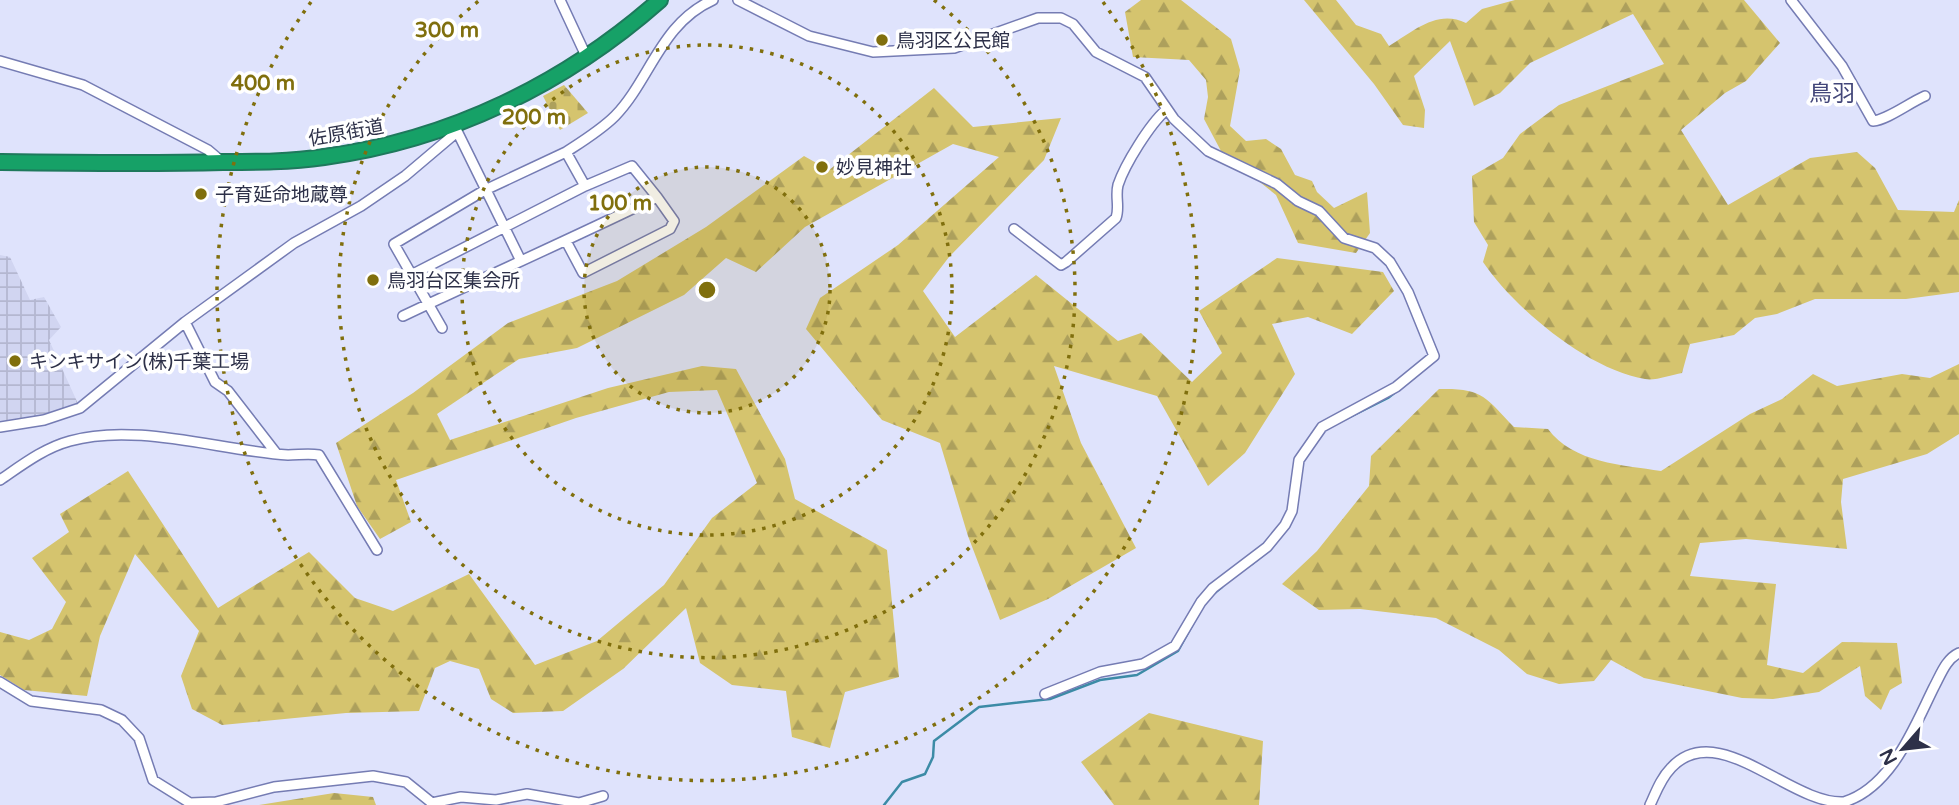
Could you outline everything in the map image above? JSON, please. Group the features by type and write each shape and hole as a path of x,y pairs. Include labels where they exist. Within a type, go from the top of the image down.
{"highway":[{"name":"佐原街道","path":"0,162 223,162 324,157 455,129 516,99 587,58 660,0"}],"street":[{"path":"560,0 587,58"},
{"path":"442,328 394,244 485,190 566,152 615,116 677,28 701,5 713,0"},
{"path":"738,0 808,36 873,52 954,48 1038,18 1061,18 1073,24 1096,52 1145,77 1166,110 1208,151 1277,184 1298,201 1320,211 1344,239 1374,248 1390,262 1408,292 1434,356 1396,387 1322,426 1298,460 1292,511 1285,525 1267,547 1207,595 1175,646 1143,664 1100,672 1045,694"},
{"path":"1791,0 1842,66 1873,121 1883,120 1900,107 1925,96"},
{"path":"0,61 83,85 208,150 223,162"},
{"path":"1014,229 1061,265 1066,262 1116,218 1119,209 1118,186 1150,125 1166,110"},
{"path":"0,427 44,420 80,408 185,322 294,243 361,206 397,181 455,129 521,261"},
{"path":"566,152 586,186"},
{"path":"411,275 503,226 632,166 674,221 670,229 583,273 566,241"},
{"path":"403,316 657,197"},
{"path":"185,322 215,382 228,391 276,453"},
{"path":"0,480 47,450 70,441 103,435 205,442 276,453 319,455 377,550"},
{"path":"1650,805 1670,768 1686,757 1702,753 1725,758 1814,801 1830,804 1850,799 1896,761 1943,669 1959,653"},
{"path":"0,682 32,701 101,710 122,720 139,738 153,780 190,803 216,802 274,787 373,776 405,782 432,803 461,797 496,800 527,794 586,804 603,796"}],"shaded area":[{"path":"0,255 10,257 30,300 44,297 61,327 49,340 80,408 0,427"}],"green space":[{"path":"1141,0 1181,0 1231,39 1240,70 1230,126 1246,141 1266,139 1281,149 1295,175 1312,181 1317,192 1334,208 1367,192 1370,233 1356,253 1298,243 1276,195 1221,151 1204,119 1208,97 1206,80 1189,60 1133,57 1125,12"},
{"path":"1304,0 1336,0 1356,25 1381,34 1389,46 1435,20 1455,19 1466,23 1482,9 1515,0 1744,0 1780,43 1746,81 1725,93 1681,130 1728,205 1810,158 1857,152 1875,168 1898,210 1954,212 1959,200 1959,292 1906,299 1815,299 1777,314 1755,318 1734,335 1690,344 1682,373 1658,379 1645,379 1623,373 1600,363 1577,350 1533,317 1483,262 1488,245 1474,222 1472,176 1503,158 1520,134 1559,105 1664,64 1633,14 1530,63 1500,93 1474,106 1450,41 1414,76 1425,110 1424,128 1403,125 1374,84"},
{"path":"564,85 588,113 560,130 543,96"},
{"path":"934,88 973,127 1061,118 1044,160 949,257 923,291 955,337 1036,275 1118,341 1141,333 1192,382 1222,353 1199,311 1277,258 1383,272 1394,291 1352,334 1308,317 1272,324 1295,374 1245,453 1208,486 1157,396 1054,366 1081,443 1136,548 1048,599 1000,620 968,536 940,443 882,420 806,329 820,298 898,245 999,157 953,144 805,227 756,272 726,258 684,295 577,348 519,359 437,414 450,440 608,388 702,366 736,369 785,459 795,499 887,550 899,677 845,692 830,748 792,737 786,691 732,685 700,663 686,608 623,669 563,711 513,713 491,699 479,669 450,661 435,668 419,711 346,713 222,725 192,709 181,676 199,631 135,554 100,636 87,696 24,690 0,675 0,632 29,640 52,629 66,602 32,558 69,532 60,514 128,471 218,608 309,552 355,598 393,611 469,574 535,665 597,641 664,585 712,518 757,483 717,390 669,392 576,418 396,480 411,522 380,539 357,506 336,443 413,393 508,323 617,281 706,227 804,156 829,170"},
{"path":"1959,364 1959,434 1927,454 1843,479 1841,502 1847,549 1746,539 1700,543 1690,576 1776,584 1767,665 1803,673 1842,642 1897,643 1902,683 1890,690 1881,710 1865,696 1860,666 1819,692 1773,699 1742,698 1644,678 1611,660 1594,681 1559,684 1527,674 1499,650 1436,618 1360,609 1319,610 1282,584 1317,551 1369,486 1371,456 1439,389 1465,390 1482,396 1514,427 1548,429 1558,440 1585,456 1661,471 1750,414 1782,399 1813,374 1837,386 1902,374 1930,378"},
{"path":"1149,713 1263,741 1259,805 1114,805 1081,762"},
{"path":"334,793 373,797 376,805 259,805"}],"waterway":[{"path":"1340,422 1388,398 1415,377"},
{"path":"1252,564 1263,555"},
{"path":"1211,596 1222,587"},
{"path":"884,805 902,782 925,774 933,757 934,741 979,707 1050,699 1100,680 1137,675 1178,651 1194,622"}],"place":[{"name":"鳥羽区公民館","path":"882,40"},
{"name":"妙見神社","path":"822,167"},
{"name":"子育延命地蔵尊","path":"201,194"},
{"name":"鳥羽台区集会所","path":"373,280"},
{"name":"キンキサイン(株)千葉工場","path":"15,361"}],"district":[{"name":"鳥羽","path":"1832,93"}]}
